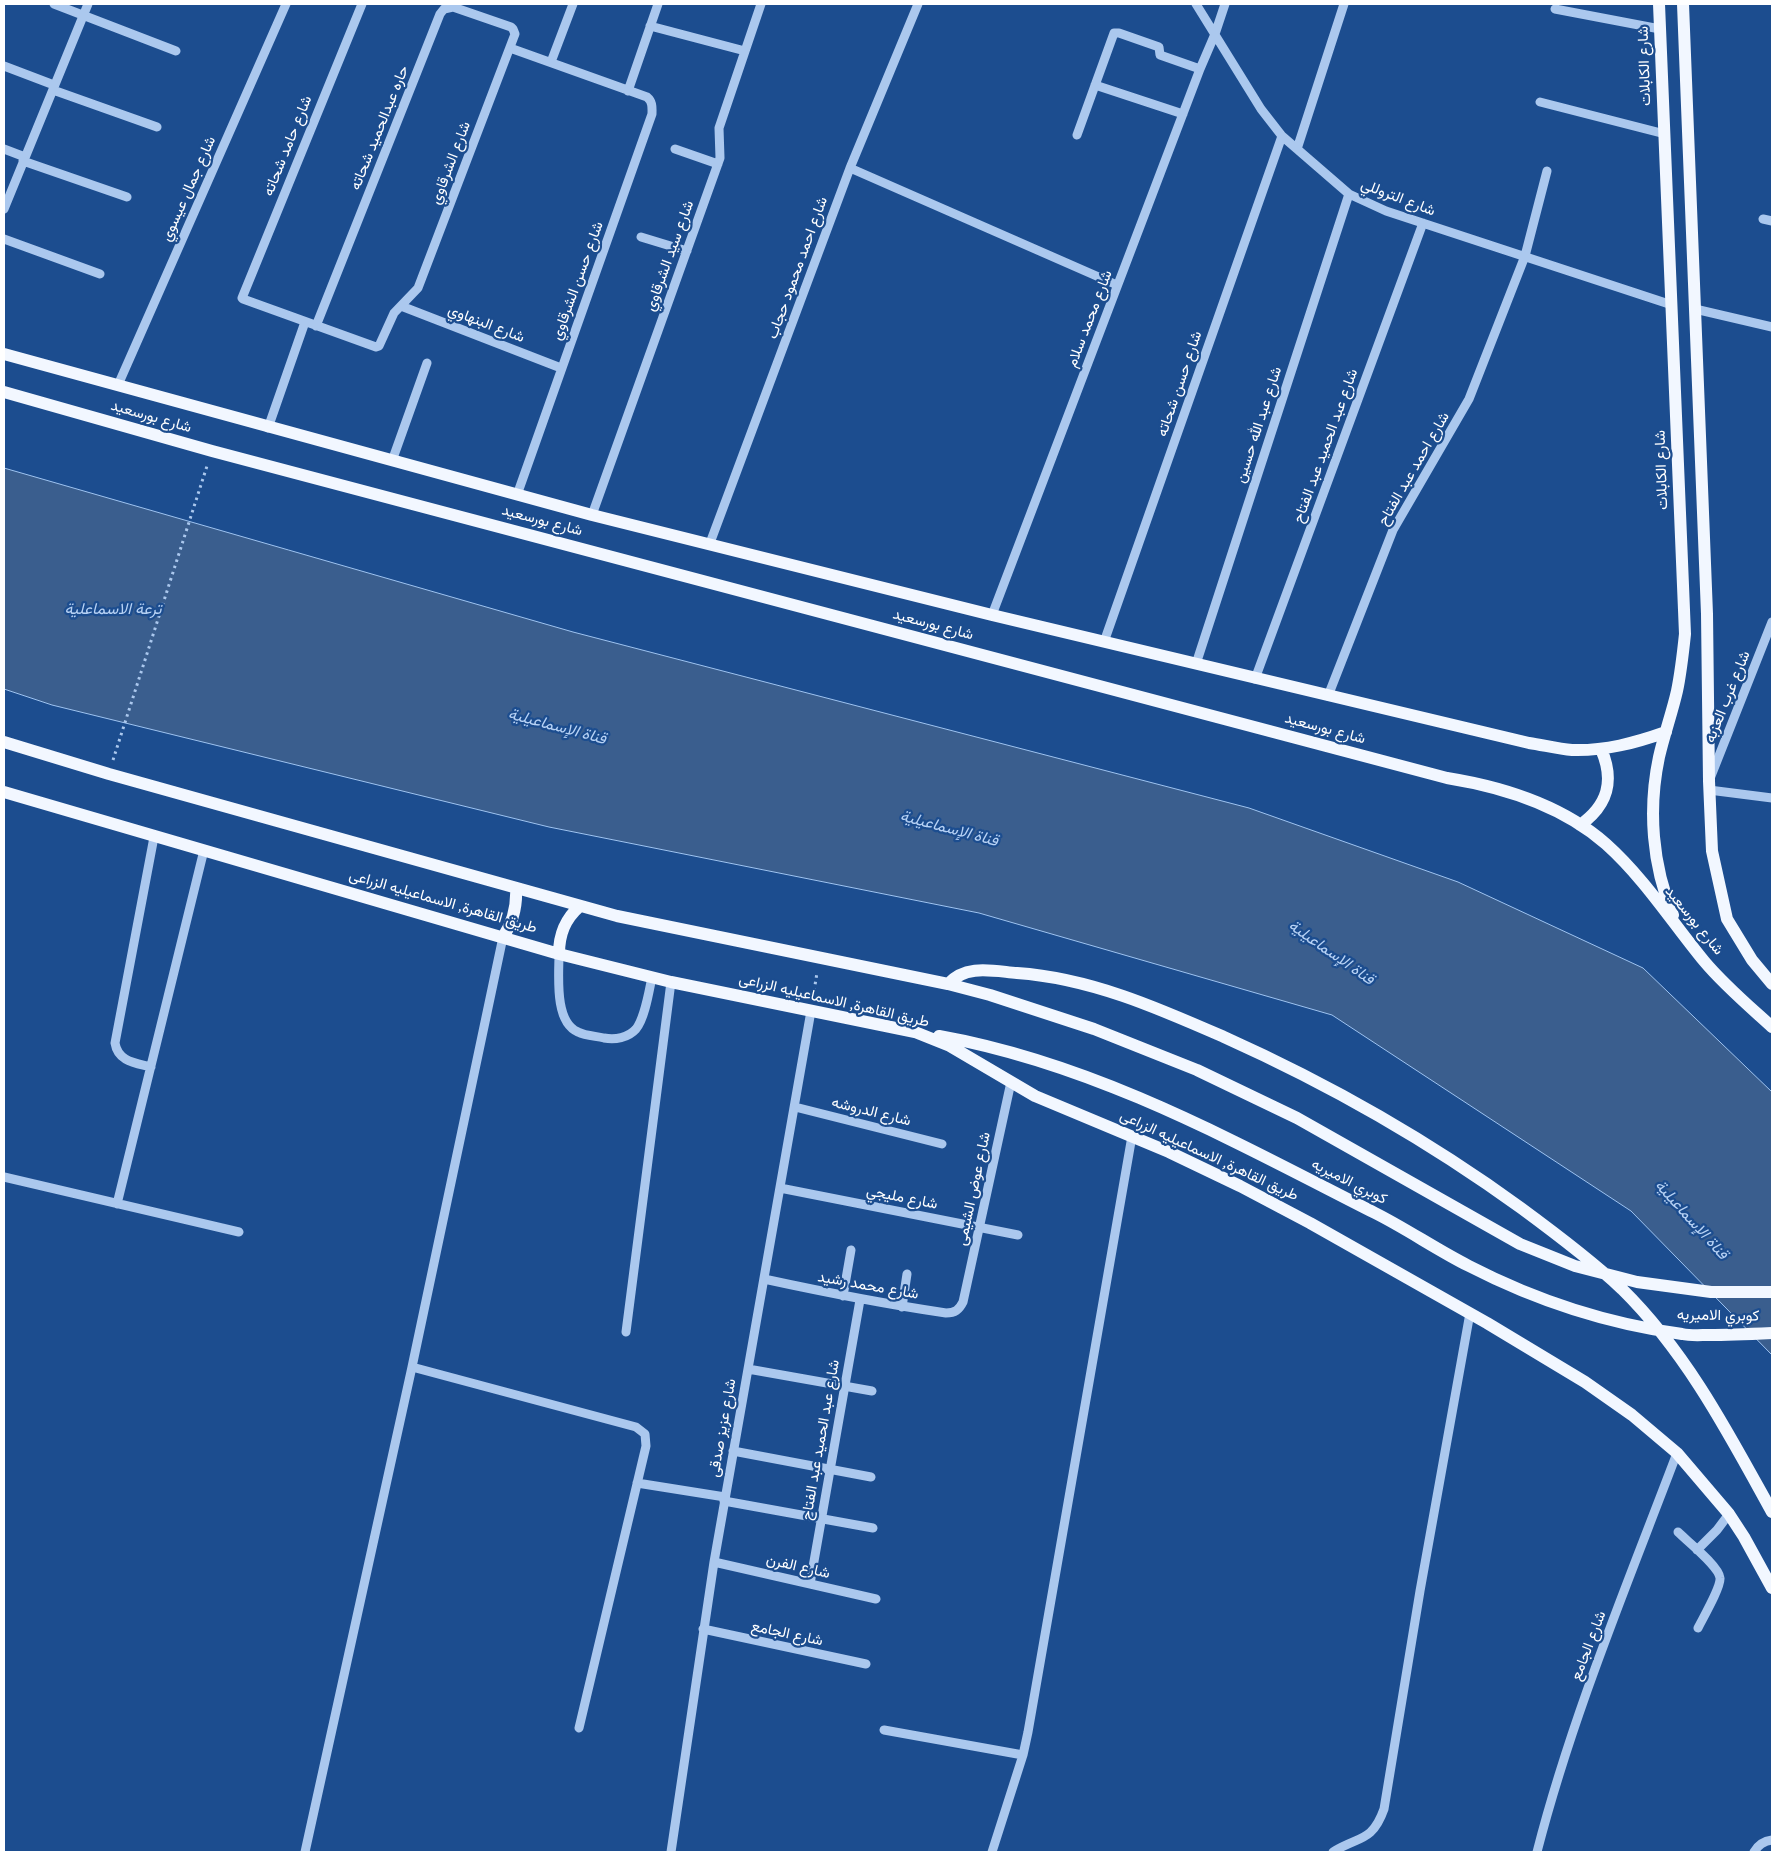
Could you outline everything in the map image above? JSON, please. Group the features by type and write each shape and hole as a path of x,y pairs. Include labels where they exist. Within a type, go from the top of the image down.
{"main road":[{"name":"شارع الكابلات","path":"1659,4 1685,634 1677,689 1655,780 1653,831 1661,881 1679,929"},
{"path":"1683,4 1707,614 1709,785 1712,851 1726,919 1752,960 1772,984"},
{"name":"شارع بورسعيد","path":"4,354 268,428 592,515 992,615 1529,743 1570,750 1601,749 1634,743 1666,732"},
{"name":"شارع بورسعيد","path":"4,392 212,451 1437,775 1500,789 1526,798 1580,825 1605,843 1630,867 1705,962 1772,1027"},
{"path":"4,742 109,774 617,916 948,984 958,975 978,970 1039,974 1114,992 1202,1027 1280,1062 1435,1148 1557,1234 1622,1289 1667,1339 1712,1404 1772,1512"},
{"path":"1580,825 1599,809 1605,798 1609,773 1601,749"},
{"name":"طريق القاهرة, الاسماعيليه الزراعى","path":"4,792 559,954 671,982 915,1032 950,1046 1035,1096 1132,1136 1240,1186 1310,1223 1536,1351 1585,1382 1632,1415 1677,1453 1729,1514 1772,1588"},
{"path":"503,937 509,928 514,914 517,898 516,888"},
{"path":"559,954 564,927 568,919 580,906"},
{"name":"كوبري الاميريه","path":"948,984 1094,1029 1197,1070 1297,1118 1520,1244 1575,1266 1637,1282 1711,1292 1772,1292"},
{"name":"كوبري الاميريه","path":"915,1032 968,1041 1022,1055 1149,1100 1222,1135 1403,1228 1469,1266 1538,1297 1610,1320 1684,1335 1772,1332"}],"street":[{"path":"54,4 176,51"},
{"path":"4,209 88,4"},
{"name":"شارع جمال عيسوي","path":"118,385 286,4"},
{"name":"شارع حامد شحاته","path":"305,322 243,300 246,285 362,4"},
{"path":"551,62 573,4"},
{"path":"510,48 628,91 658,4"},
{"name":"شارع سيد الشرقاوي","path":"592,515 720,158 719,128 761,4"},
{"name":"شارع احمد محمود حجاب","path":"710,543 850,168 918,4"},
{"name":"شارع التروللي","path":"1196,4 1260,109 1282,136 1349,194 1386,211 1672,305"},
{"name":"شارع محمد سلام","path":"992,615 1225,4"},
{"path":"1297,149 1344,4"},
{"name":"حاره عبدالحميد شحاته","path":"316,326 440,14 444,9 453,7 513,29"},
{"path":"1555,9 1660,29"},
{"path":"650,26 745,51"},
{"name":"شارع الشرقاوي","path":"401,306 418,288 510,48 515,34 513,29"},
{"path":"1077,135 1114,33 1159,47 1160,55 1200,69"},
{"path":"4,66 54,88 157,127"},
{"path":"1095,85 1183,114"},
{"name":"شارع حسن الشرقاوي","path":"517,495 652,114 652,103 649,99 628,91"},
{"path":"1540,102 1664,134"},
{"name":"شارع حسن شحاته","path":"1104,642 1282,136"},
{"path":"4,149 24,159 127,197"},
{"path":"675,149 718,164"},
{"path":"850,168 1117,285"},
{"name":"شارع احمد عبد الفتاح","path":"1328,696 1393,530 1469,399 1526,256 1547,171"},
{"name":"شارع عبد الله حسين","path":"1196,664 1349,194"},
{"path":"1763,219 1772,221"},
{"name":"شارع عبد الحميد عبد الفتاح","path":"1256,679 1423,223"},
{"path":"641,237 687,251"},
{"path":"4,239 100,274"},
{"path":"268,428 305,322 377,347 390,321 401,306"},
{"name":"شارع البنهاوي","path":"401,306 561,368"},
{"path":"1695,309 1772,327"},
{"path":"392,461 427,363"},
{"name":"شارع غرب العزبه","path":"1709,785 1772,622"},
{"path":"1709,785 1772,798"},
{"path":"151,1067 126,1060 118,1053 115,1043 154,836"},
{"path":"117,1204 204,850"},
{"path":"305,1852 412,1367 503,937"},
{"path":"559,954 559,996 562,1010 568,1022 577,1032 612,1039 625,1037 636,1028 642,1016 652,977"},
{"path":"626,1332 671,982"},
{"name":"شارع عزيز صدقى","path":"671,1852 724,1499 811,1011"},
{"name":"شارع عوض الشيمى","path":"963,1302 1011,1082"},
{"name":"شارع الدروشه","path":"795,1107 942,1144"},
{"path":"992,1852 1023,1754 1132,1136"},
{"path":"4,1178 238,1232"},
{"name":"شارع مليجي","path":"780,1188 1018,1235"},
{"path":"843,1296 850,1250"},
{"path":"902,1307 907,1274"},
{"name":"شارع محمد رشيد","path":"764,1279 902,1307 954,1313 960,1309 963,1302"},
{"name":"شارع عبد الحميد عبد الفتاح","path":"810,1584 860,1300"},
{"path":"1333,1852 1363,1839 1376,1826 1384,1809 1421,1582 1470,1313"},
{"path":"412,1367 636,1427 645,1434 646,1440 637,1483 579,1728"},
{"path":"748,1369 872,1391"},
{"path":"733,1451 871,1477"},
{"name":"شارع الجامع","path":"1537,1852 1557,1777 1575,1723 1677,1453"},
{"path":"637,1483 873,1528"},
{"path":"1697,1550 1717,1530 1729,1514"},
{"path":"1678,1532 1716,1569 1720,1577 1718,1586 1698,1628"},
{"name":"شارع الفرن","path":"714,1562 876,1599"},
{"name":"شارع الجامع","path":"703,1630 866,1664"},
{"path":"884,1730 1023,1754"},
{"path":"1754,1852 1759,1845 1772,1840"}],"path":[{"path":"118,745 212,451"},
{"path":"811,1011 819,958"}],"water":[{"name":"ترعة الاسماعلية","path":"4,468 573,632 1249,808 1458,882 1643,968 1772,1092 1772,1355 1631,1211 1332,1015 979,913 549,827 52,705 4,689"}],"water label":[{"name":"قناة الإسماعيلية","path":"557,727"},
{"name":"قناة الإسماعيلية","path":"949,829"},
{"name":"قناة الإسماعيلية","path":"1331,953"},
{"name":"قناة الإسماعيلية","path":"1691,1220"}]}
